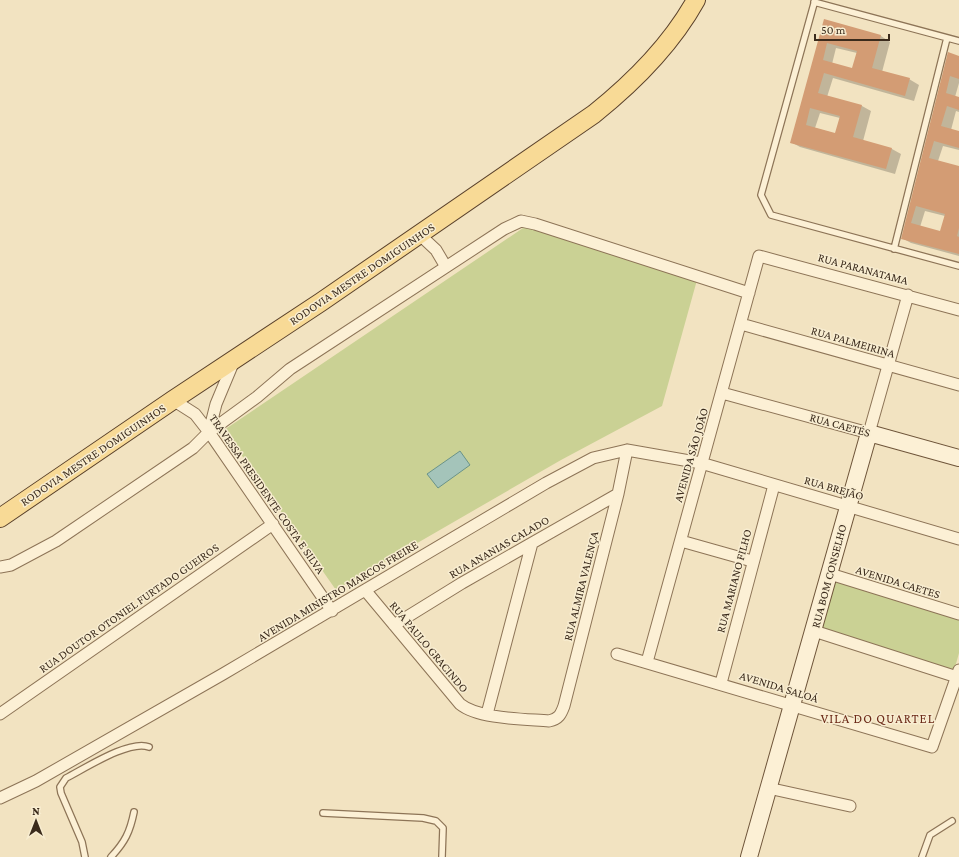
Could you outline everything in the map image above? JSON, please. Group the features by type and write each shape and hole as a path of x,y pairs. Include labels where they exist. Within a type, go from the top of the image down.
{"main road":[{"name":"RODOVIA MESTRE DOMIGUINHOS","path":"0,518 420,235 594,114 620,93 646,67 686,18 696,0"}],"street":[{"path":"0,567 11,565 56,541 193,448 209,432 257,397 290,369 504,229 524,221 749,294"},
{"path":"420,235 436,250 446,267"},
{"name":"AVENIDA SÃO JOÃO","path":"647,662 759,256"},
{"name":"RUA PARANATAMA","path":"759,256 959,310"},
{"name":"RUA BOM CONSELHO","path":"749,857 791,704 814,631 887,365 908,295"},
{"name":"RUA PALMEIRINA","path":"741,324 959,385"},
{"path":"209,432 216,404 234,359"},
{"name":"RUA CAETÉS","path":"722,392 959,458"},
{"name":"TRAVESSA PRESIDENTE COSTA E SILVA","path":"173,400 194,414 209,432 274,524 332,611"},
{"name":"AVENIDA MINISTRO MARCOS FREIRE","path":"0,798 36,781 332,611 365,590 569,471 594,458 627,450 701,463"},
{"name":"RUA ALMIRA VALENÇA","path":"549,721 560,716 564,706 618,494 627,450"},
{"name":"RUA BREJÃO","path":"701,463 959,539"},
{"path":"0,507 37,485 69,472"},
{"path":"0,527 45,495 69,472"},
{"name":"RUA MARIANO FILHO","path":"720,684 752,561 774,485"},
{"name":"RUA ANANIAS CALADO","path":"394,625 462,583 618,494"},
{"name":"RUA DOUTOR OTONIEL FURTADO GUEIROS","path":"0,714 274,524"},
{"path":"681,541 752,561"},
{"path":"487,714 532,543"},
{"name":"AVENIDA CAETES","path":"830,574 959,614"},
{"name":"RUA PAULO GRACINDO","path":"365,590 460,704 467,710 487,714 549,721"},
{"path":"814,631 958,673"},
{"name":"AVENIDA SALOÁ","path":"617,654 791,704 932,747 958,673"},
{"path":"768,788 850,806"}],"lane":[{"path":"959,41 814,1 762,195 771,215 959,266"},
{"path":"894,249 947,38"},
{"path":"85,857 82,842 61,793 60,787 66,778 127,748 142,744 149,747"},
{"path":"110,857 123,844 134,812"},
{"path":"323,813 423,818 436,821 444,828 442,857"},
{"path":"922,857 930,835 952,821"}],"green space":[{"path":"526,226 697,280 662,406 561,460 336,590 224,430"},
{"path":"832,579 959,617 959,653 954,671 818,628"}],"water":[{"path":"460,451 470,465 438,488 427,474"}],"building":[{"path":"824,19 881,35 872,68 910,78 905,96 824,73 818,93 862,105 853,137 892,148 886,169 790,143","holes":["827,43 857,51 852,68 823,60","810,108 840,116 835,133 806,125"]},
{"path":"948,52 959,56 959,79 950,76 946,93 959,97 959,110 947,106 941,126 959,131 959,148 934,141 929,158 959,166 959,228 957,236 959,237 959,254 901,239","holes":["916,206 945,214 940,231 911,223"]}],"district":[{"name":"VILA DO QUARTEL","path":"878,718"}]}
